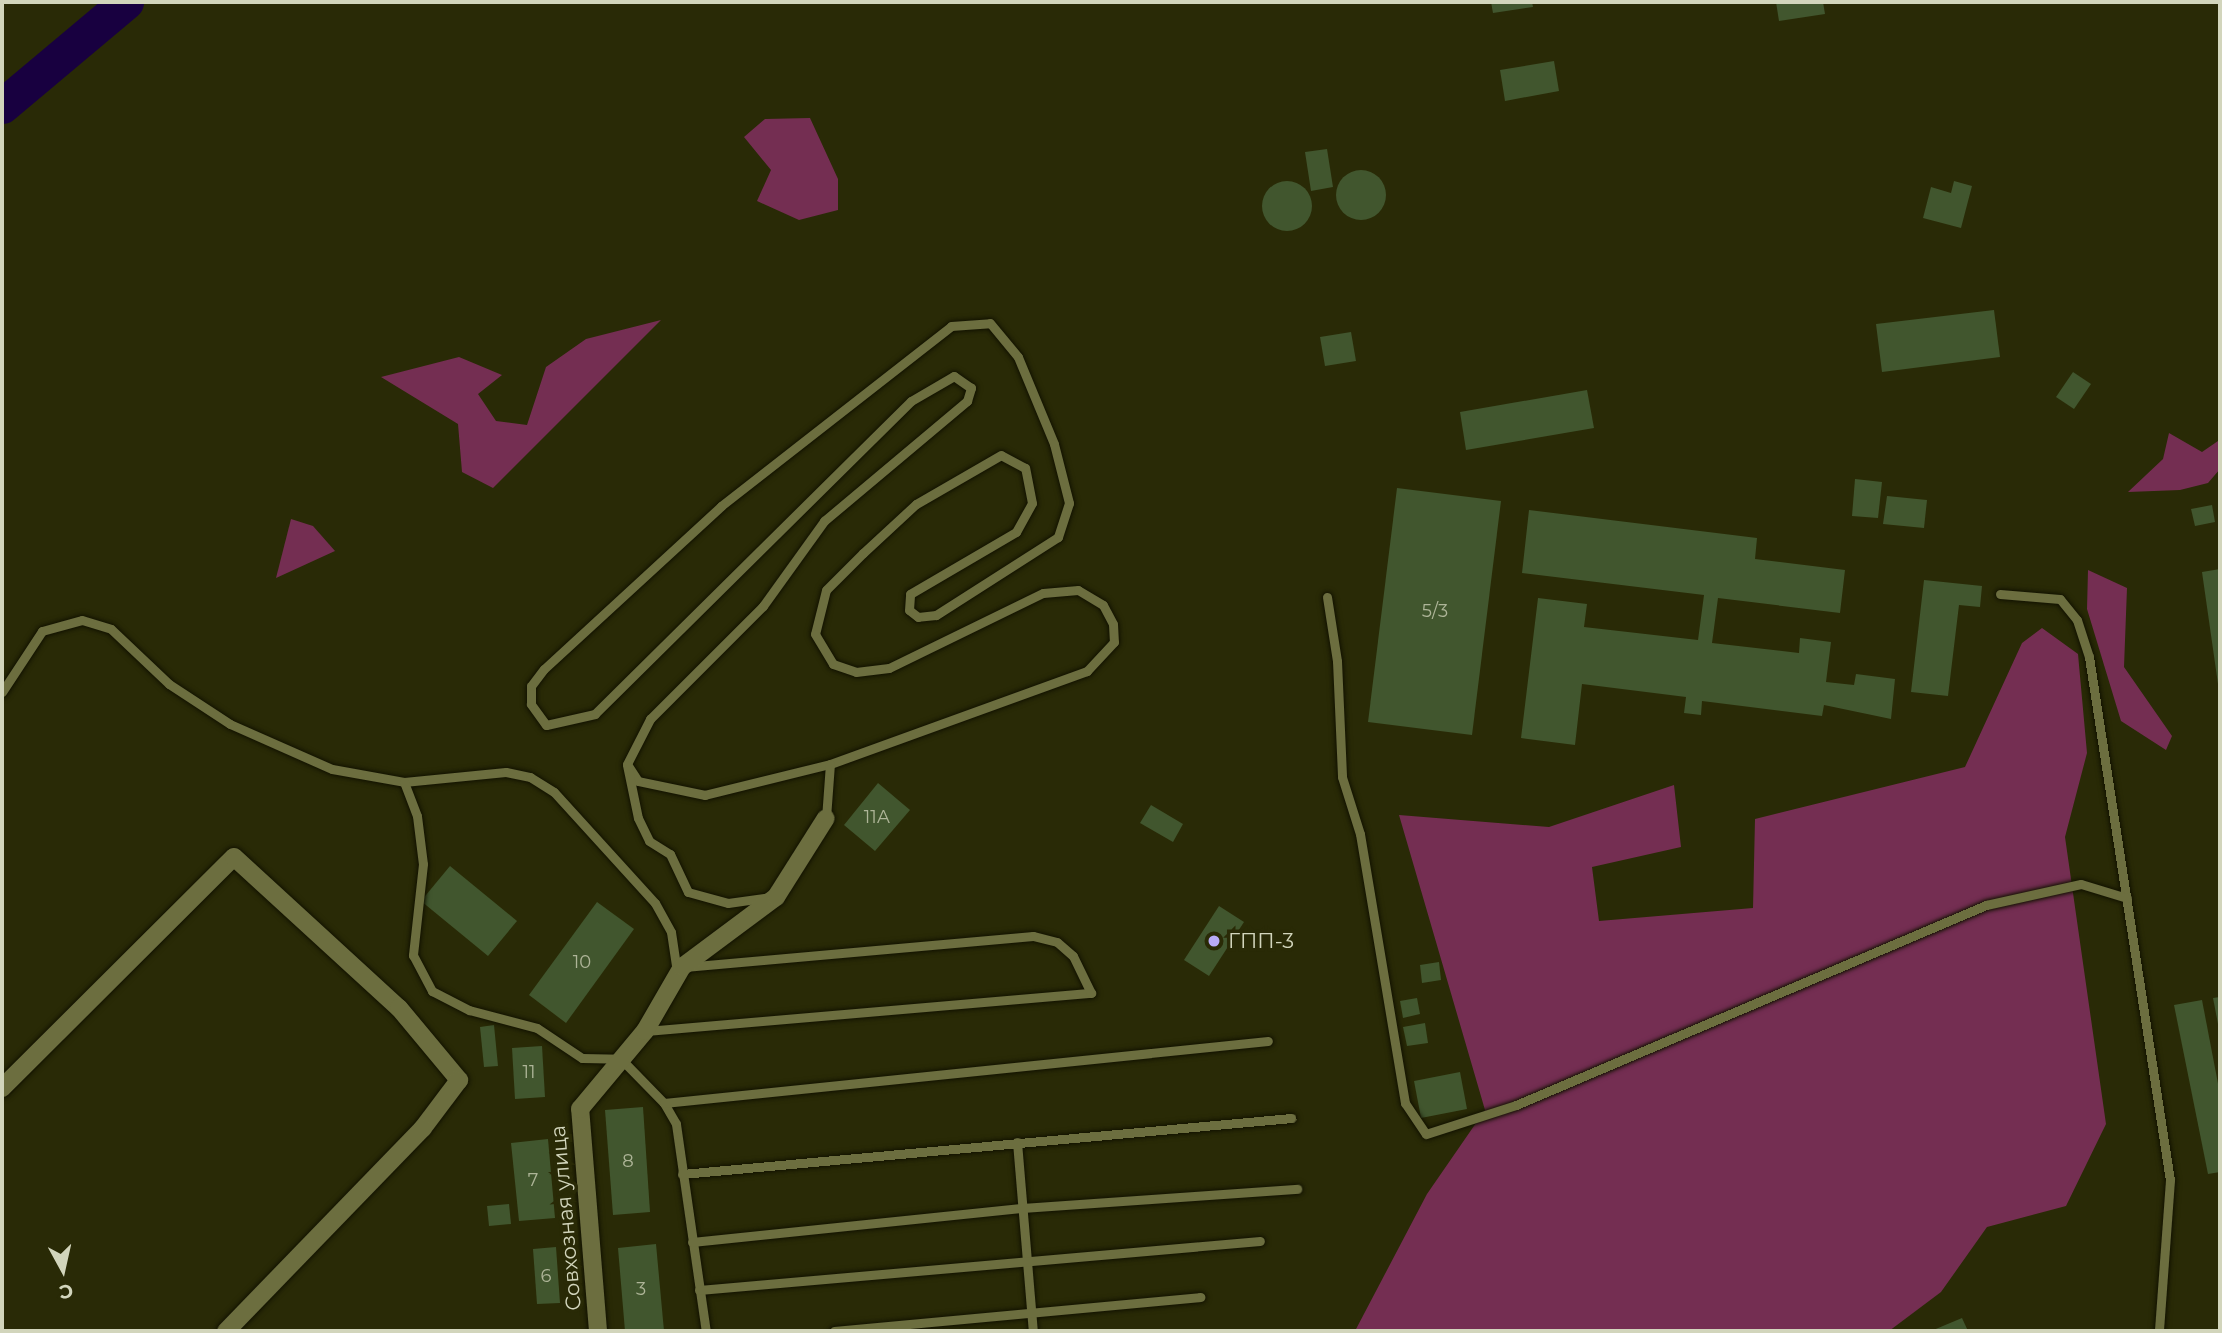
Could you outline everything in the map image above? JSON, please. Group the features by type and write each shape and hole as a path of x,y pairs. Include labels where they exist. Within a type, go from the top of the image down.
{"street":[{"name":"Совхозная улица","path":"598,1331 580,1109 645,1031 682,967 776,897 826,818"},
{"path":"2,1088 234,857 398,1008 459,1080 423,1128 226,1331"}],"lane":[{"path":"627,764 638,781 705,795 830,764 1087,671 1114,642 1103,605 1078,590 1042,593 889,668 856,672 833,664 815,634 826,590 863,552 927,496 1001,455 1025,468 1032,503 1016,532 910,594 909,610 918,617 936,615 1058,537 1069,503 1054,444 1018,357 990,323 951,326 721,506 544,669 531,686 531,704 546,725 595,714 911,401 954,376 971,388 967,401 824,521 763,606 650,719 627,764 638,818 649,841 670,854 688,892 728,903 776,897"},
{"path":"2000,594 2060,599 2077,620 2089,657 2170,1180 2159,1331"},
{"path":"1327,597 1338,661 1342,776 1360,834 1405,1104 1426,1133 1516,1105 1986,905 2081,884 2127,898"},
{"path":"2,692 42,631 82,620 111,629 169,684 230,723 332,769 404,782 506,772 554,792 655,903 671,932 673,983"},
{"path":"826,818 830,764"},
{"path":"404,782 417,816 423,864 413,955 432,991 470,1010 537,1028 582,1058 621,1059 664,1103 676,1124 706,1331"},
{"path":"645,1031 1091,993 1073,956 1057,942 1033,936 682,967"},
{"path":"664,1103 1268,1041"},
{"path":"682,1174 1291,1118"},
{"path":"1017,1142 1033,1331"},
{"path":"692,1242 1023,1208 1297,1189"},
{"path":"699,1290 1260,1241"},
{"path":"834,1331 1200,1297"}],"shaded area":[{"path":"810,118 838,179 838,210 799,220 757,201 771,170 744,137 765,119"},
{"path":"661,320 493,488 462,472 458,424 381,377 459,357 502,375 478,394 496,421 527,425 546,367 586,339"},
{"path":"2169,433 2202,452 2218,441 2220,469 2208,483 2180,490 2128,492 2163,459"},
{"path":"291,519 313,526 335,551 276,578"},
{"path":"2088,570 2127,588 2124,667 2172,736 2166,750 2121,721 2087,609"},
{"path":"2042,628 2078,654 2087,753 2065,837 2106,1124 2066,1206 1987,1227 1941,1292 1889,1331 1355,1331 1427,1194 1485,1110 1399,815 1549,827 1674,785 1681,847 1592,867 1599,921 1753,908 1755,819 1965,767 2022,643"}],"building":[{"path":"1491,2 1532,2 1533,7 1493,13"},
{"path":"1776,2 1823,2 1825,14 1779,21"},
{"path":"1554,61 1559,91 1505,101 1500,70"},
{"path":"1327,149 1333,187 1311,191 1305,152"},
{"path":"1361,170 1379,177 1386,195 1379,213 1361,220 1343,213 1336,195 1343,177"},
{"path":"1287,181 1305,188 1312,206 1305,224 1287,231 1269,224 1262,206 1269,188"},
{"path":"1954,181 1972,186 1961,228 1923,218 1931,187 1951,193"},
{"path":"1994,310 2000,357 1882,372 1876,324"},
{"path":"1351,332 1356,361 1325,366 1320,337"},
{"path":"2073,372 2091,384 2074,409 2056,397"},
{"path":"1587,390 1594,428 1466,450 1460,412"},
{"path":"1855,479 1882,482 1878,518 1852,516"},
{"path":"1397,488 1501,501 1472,735 1368,722"},
{"path":"1887,496 1927,500 1924,528 1883,524"},
{"path":"2212,505 2215,522 2195,526 2191,509"},
{"path":"1529,510 1757,538 1755,559 1845,570 1840,613 1718,598 1712,643 1799,653 1800,638 1831,642 1826,682 1854,685 1856,674 1895,679 1891,719 1824,705 1822,716 1702,701 1701,715 1684,713 1686,697 1582,684 1575,745 1521,738 1538,598 1587,604 1584,627 1698,640 1704,595 1522,573"},
{"path":"2220,569 2220,691 2219,691 2202,572"},
{"path":"1924,580 1982,586 1980,607 1959,605 1948,696 1911,692"},
{"path":"878,783 910,810 875,851 844,825"},
{"path":"1151,805 1183,824 1173,842 1140,823"},
{"path":"450,866 517,921 488,956 421,901"},
{"path":"597,902 634,929 566,1023 529,995"},
{"name":"ГПП-3","path":"1219,906 1244,922 1209,976 1184,960"},
{"path":"1439,962 1441,980 1422,983 1420,965"},
{"path":"2220,997 2220,1029 2219,1029 2213,998"},
{"path":"1417,998 1420,1014 1403,1018 1400,1001"},
{"path":"2202,1000 2220,1094 2220,1172 2208,1174 2174,1005"},
{"path":"1425,1023 1428,1043 1407,1046 1403,1027"},
{"path":"494,1025 498,1066 484,1067 480,1027"},
{"path":"542,1046 545,1097 515,1099 512,1048"},
{"path":"1460,1072 1467,1109 1421,1118 1414,1081"},
{"path":"643,1107 650,1212 613,1215 605,1110"},
{"path":"548,1139 555,1218 519,1221 511,1143"},
{"path":"509,1204 511,1224 489,1226 487,1206"},
{"path":"656,1244 664,1331 625,1331 618,1248"},
{"path":"556,1247 560,1303 537,1304 533,1249"},
{"path":"1962,1318 1968,1331 1931,1331"}],"waterway":[{"path":"2,106 126,2"}],"place":[{"name":"ГПП-3","path":"1214,941"}]}
